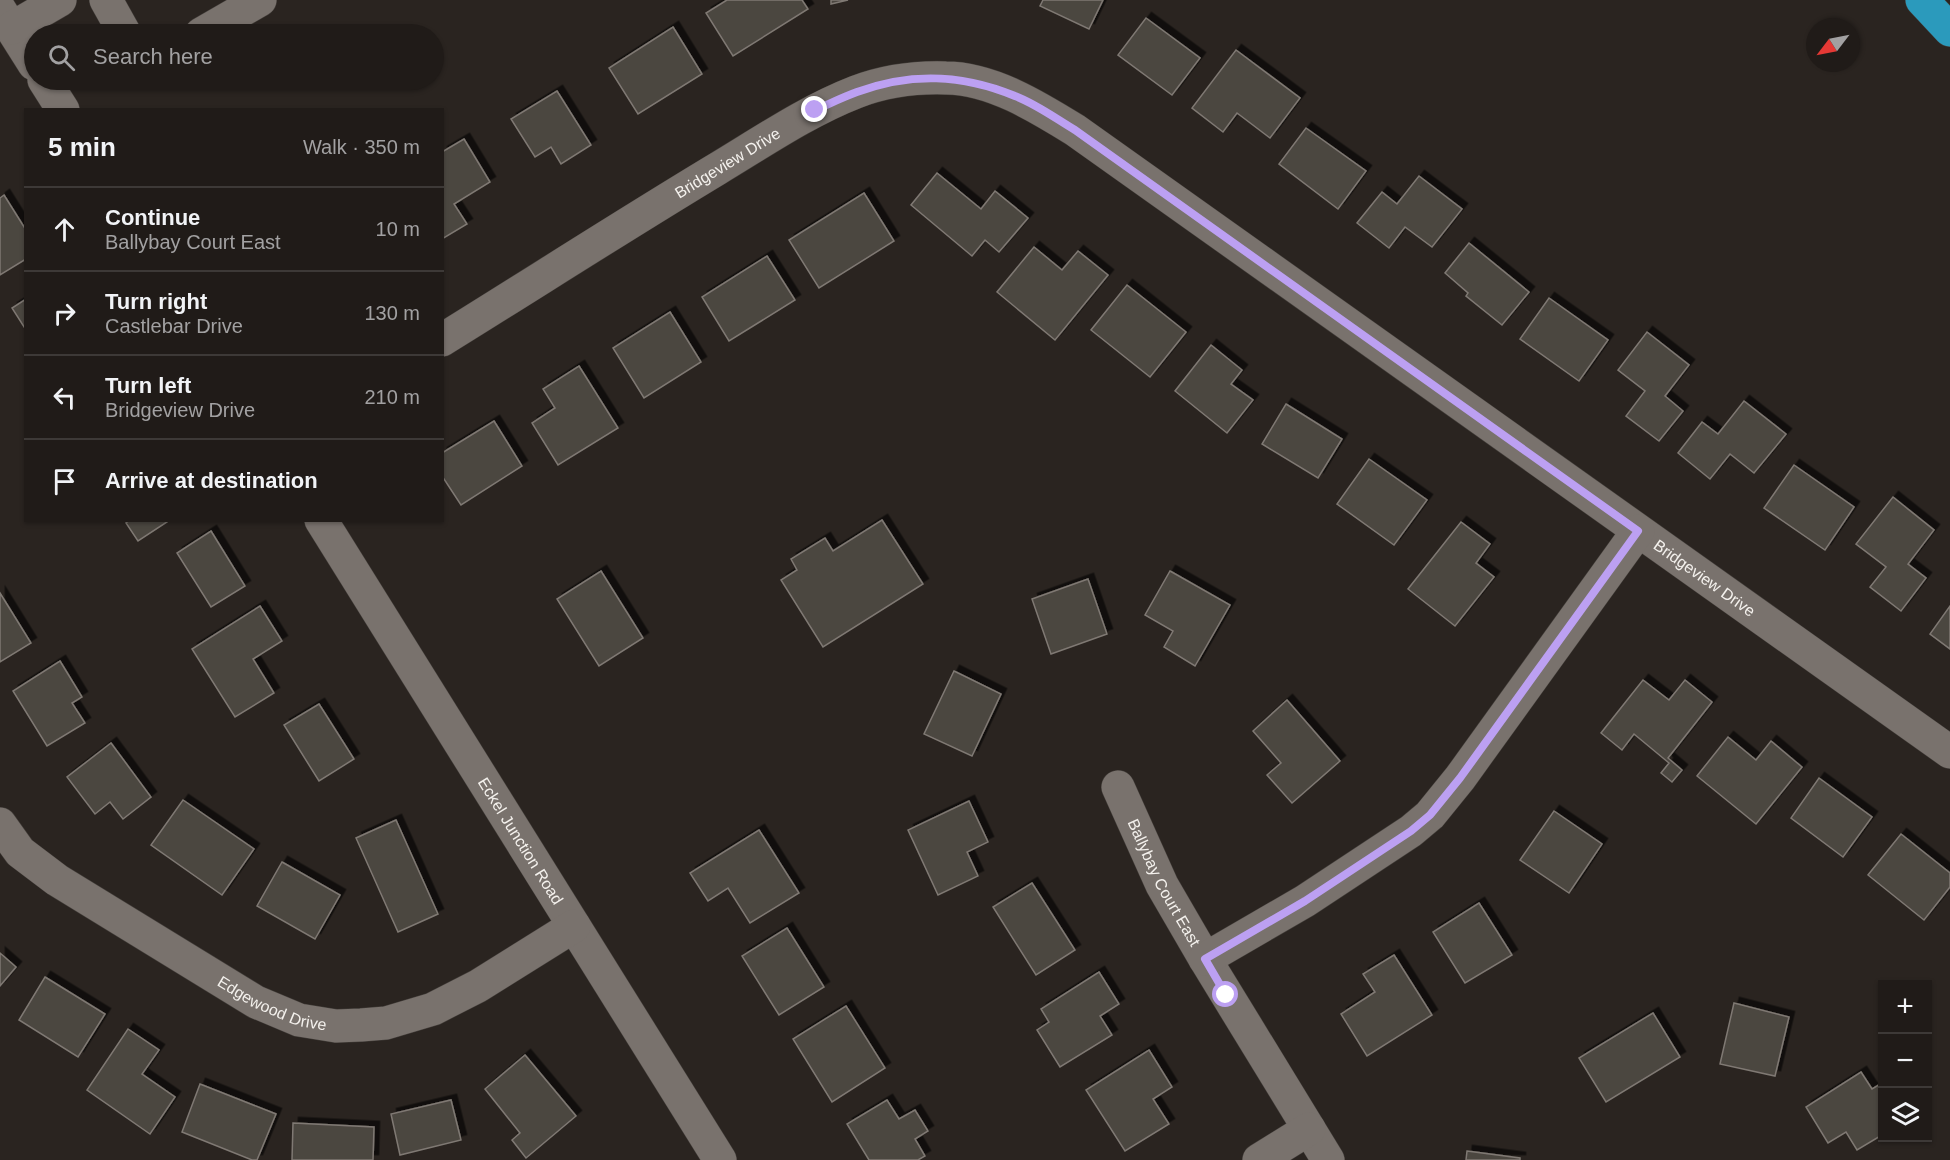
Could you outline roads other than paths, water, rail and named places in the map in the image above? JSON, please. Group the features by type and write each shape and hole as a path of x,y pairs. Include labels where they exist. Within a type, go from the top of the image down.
{"highway":[{"path":"1922,0 1950,30"}],"street":[{"path":"24,48 6,19 60,0"},
{"path":"106,0 119,24"},
{"path":"218,24 260,0"},
{"name":"Bridgeview Drive","path":"444,339 673,195 815,110 858,91 903,79 948,77 971,81 1015,96 1075,130 1950,752"},
{"path":"50,90 62,108"},
{"name":"Eckel Junction Road","path":"322,522 720,1160"},
{"path":"1205,959 1305,901 1411,831 1430,815 1460,778 1638,531"},
{"name":"Ballybay Court East","path":"1118,787 1162,885 1328,1160"},
{"name":"Edgewood Drive","path":"0,824 20,852 57,880 256,1002 299,1020 336,1026 386,1023 433,1009 478,987 574,926"},
{"path":"1259,1160 1309,1129"}]}
